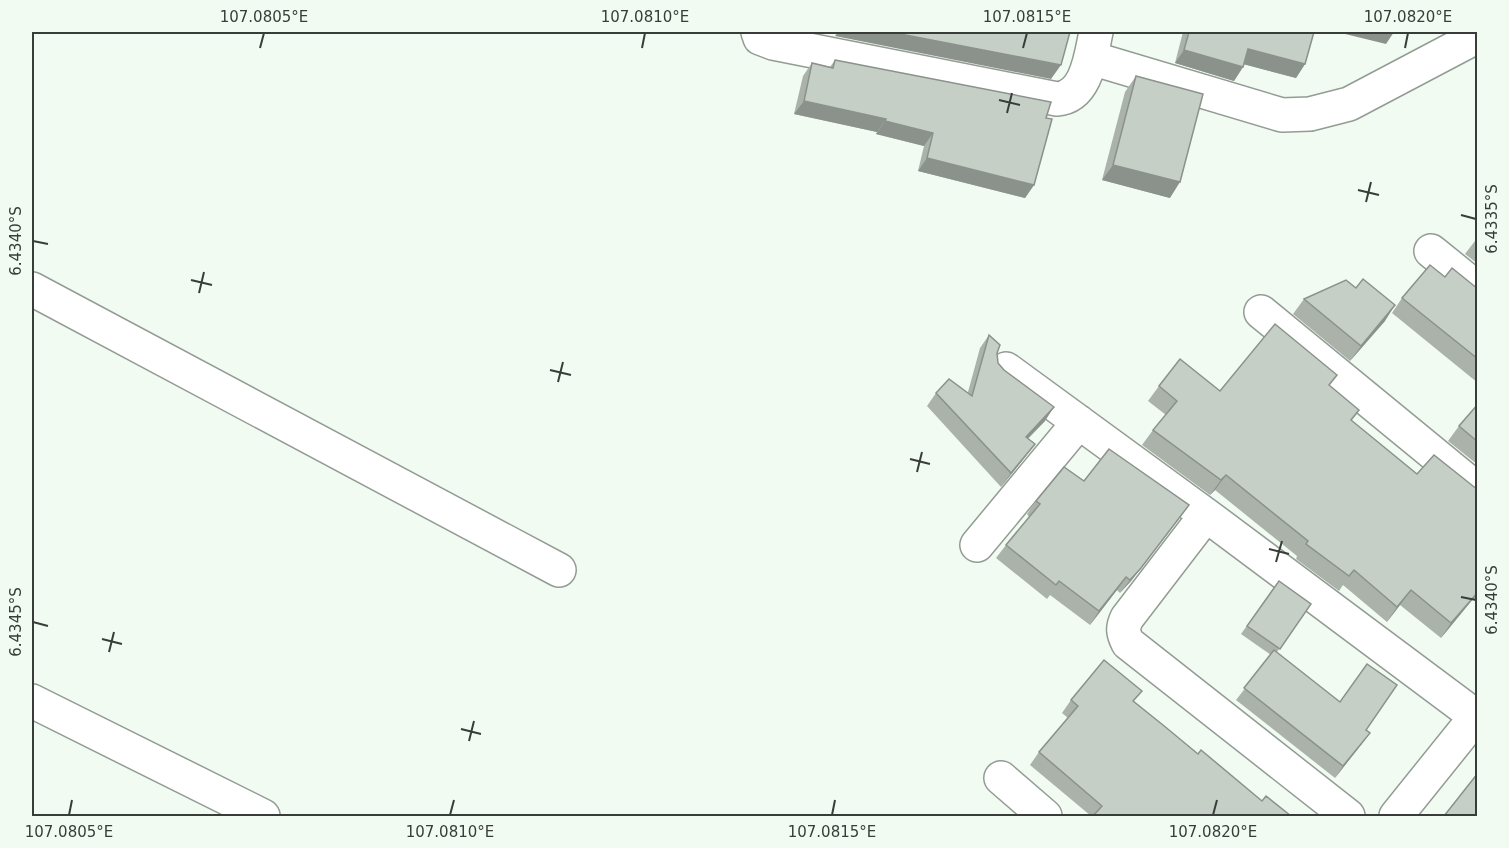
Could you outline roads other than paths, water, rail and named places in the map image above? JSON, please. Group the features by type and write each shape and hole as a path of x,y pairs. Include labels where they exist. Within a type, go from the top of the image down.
{"street":[{"path":"758,32 760,38 773,43 1057,99 1065,98 1077,90 1093,45 1282,115 1310,114 1349,104 1478,36"},
{"path":"1431,250 1478,289"},
{"path":"32,289 559,570"},
{"path":"1261,312 1478,490"},
{"path":"1006,369 1477,716 1396,816"},
{"path":"977,545 1078,422"},
{"path":"1206,515 1127,618 1123,634 1128,643 1348,816"},
{"path":"32,701 263,816"},
{"path":"1001,778 1045,816"}]}
